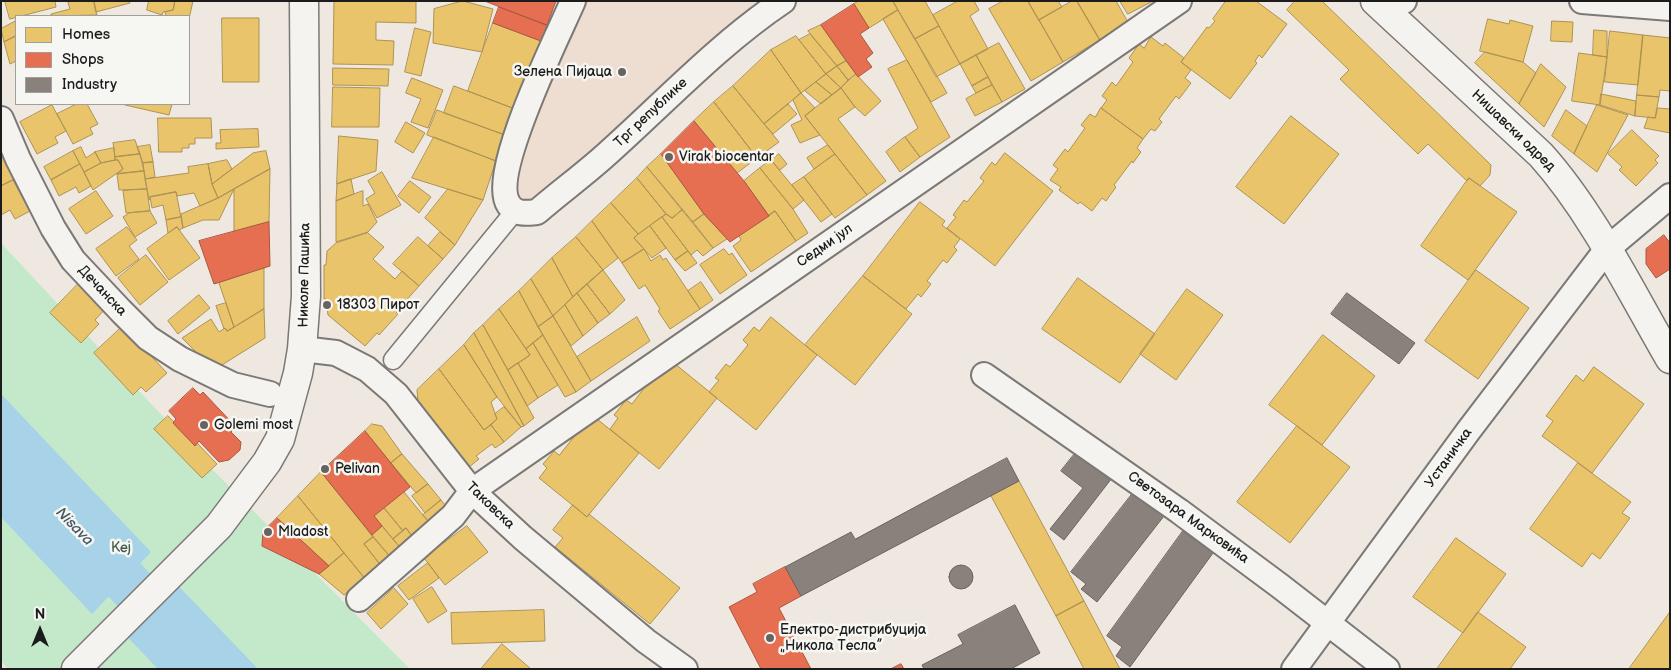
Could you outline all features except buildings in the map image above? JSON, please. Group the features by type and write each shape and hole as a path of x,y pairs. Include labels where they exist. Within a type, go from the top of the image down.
{"main road":[{"name":"Николе Пашића","path":"76,669 219,526 267,462 280,439 298,373 306,296 304,1"},
{"name":"Нишавски одред","path":"1387,3 1542,155 1565,183 1606,249 1670,360"}],"street":[{"path":"393,360 515,211 505,196 504,182 508,163 520,123 573,1"},
{"name":"Трг републике","path":"515,211 526,214 537,212 607,154 696,71 783,1"},
{"name":"Седми јул","path":"359,599 452,516 472,491 1179,1"},
{"path":"1582,1 1670,8"},
{"name":"Дечанска","path":"1,119 18,159 53,228 73,260 120,311 148,338 180,359 233,385 270,394"},
{"name":"Устаничка","path":"1294,669 1606,249 1670,196"},
{"name":"Таковска","path":"302,349 336,353 367,369 396,394 472,491 523,538 646,641 685,669"},
{"name":"Светозара Марковића","path":"984,375 1179,511 1387,669"}],"shaded area":[{"name":"Зелена Пијаца","path":"573,1 785,1 537,206 511,199 517,149"}],"green space":[{"name":"Кеј","path":"1,243 210,467 410,669 8,669 1,661"}],"water":[{"path":"1,394 151,552 92,614 1,517"},
{"path":"169,576 258,669 158,669 118,627"}],"waterway":[{"name":"Nisava","path":"1,450 209,669"}],"place":[{"name":"Зелена Пијаца","path":"622,72"},
{"name":"Virak biocentar","path":"669,157"},
{"name":"18303 Пирот","path":"327,305"},
{"name":"Golemi most","path":"204,425"},
{"name":"Pelivan","path":"325,469"},
{"name":"Mladost","path":"268,532"},
{"name":"Електро-дистрибуција „Никола Тесла”","path":"770,638"}]}
